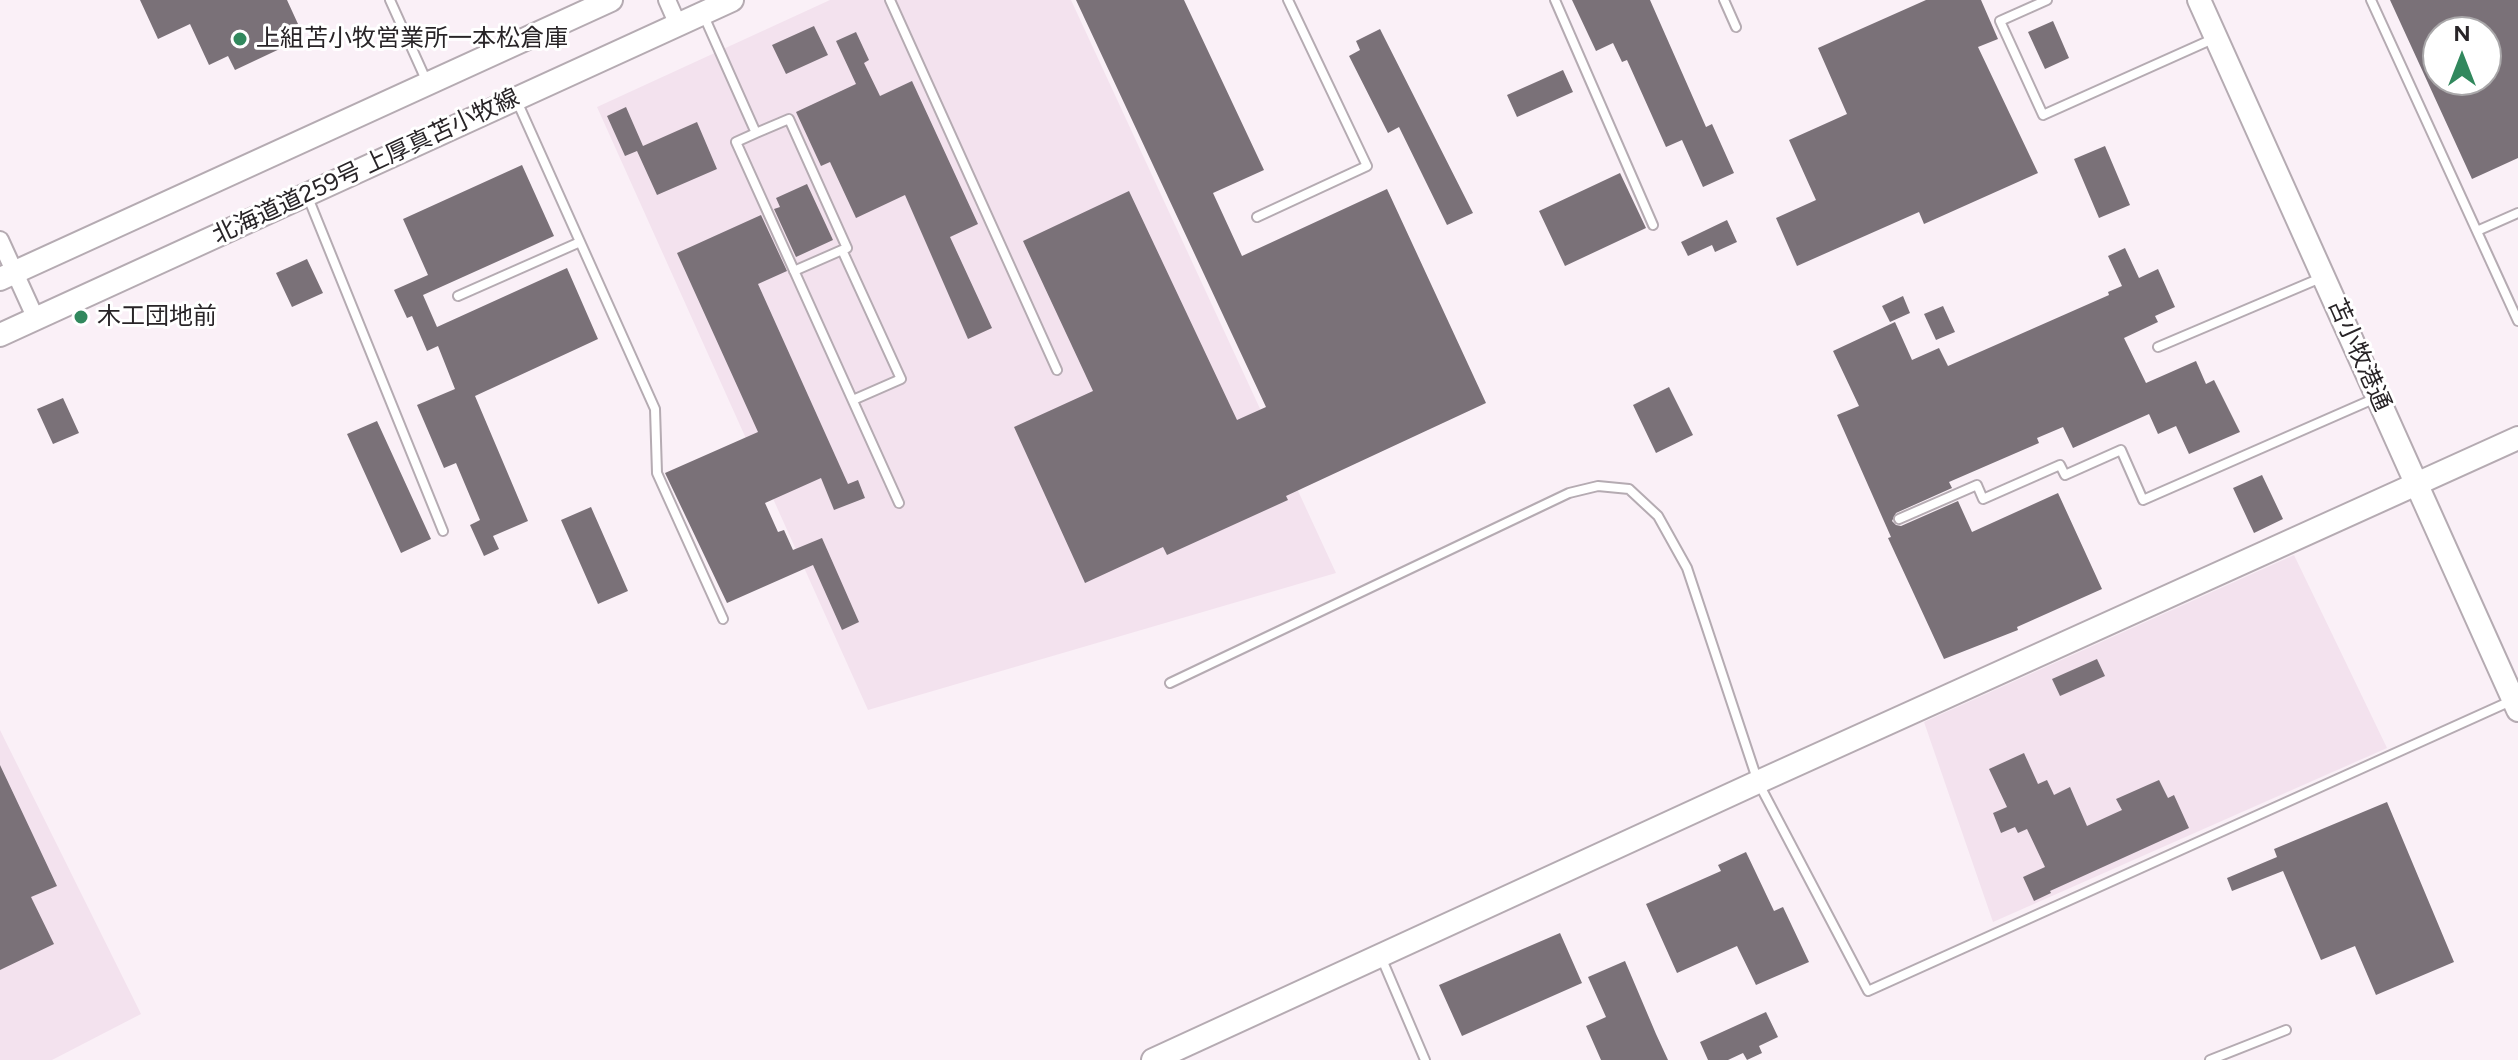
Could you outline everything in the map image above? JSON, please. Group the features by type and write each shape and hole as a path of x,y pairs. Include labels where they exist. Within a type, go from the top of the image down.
{"street":[{"name":"北海道道259号 上厚真苫小牧線","path":"7,276 611,0"},
{"path":"667,0 678,25"},
{"name":"北海道道259号 上厚真苫小牧線","path":"0,335 732,0"},
{"name":"苫小牧港通","path":"2199,0 2516,702"},
{"path":"0,240 7,276 36,319"},
{"path":"1153,1060 2518,438"}],"lane":[{"path":"390,0 427,83"},
{"path":"890,0 1057,370"},
{"path":"1257,217 1367,166 1288,0"},
{"path":"1555,0 1653,225"},
{"path":"1724,0 1736,27"},
{"path":"2047,0 2000,21 2043,115 2216,38"},
{"path":"2371,0 2518,321"},
{"path":"703,13 756,133"},
{"path":"516,99 655,409 657,473 723,619"},
{"path":"794,271 847,248 789,119 736,142 794,271 853,400 899,503"},
{"path":"306,194 443,531"},
{"path":"2477,231 2518,213"},
{"path":"458,296 580,242"},
{"path":"842,250 901,379 853,400"},
{"path":"2158,347 2324,277"},
{"path":"1899,519 1977,485 1983,499 2060,465 2065,475 2121,450 2143,500 2378,397"},
{"path":"1170,683 1569,493 1598,486 1629,489 1658,516 1687,568 1758,782 1868,991 2516,702"},
{"path":"1381,956 1425,1060"},
{"path":"2210,1060 2286,1030"}],"shaded area":[{"path":"830,0 1071,0 1336,573 868,710 597,107"},
{"path":"2294,555 2387,748 1993,922 1924,722"},
{"path":"0,730 141,1014 52,1060 0,1060"}],"building":[{"name":"上組苫小牧営業所一本松倉庫","path":"140,0 287,0 298,24 279,33 286,46 235,70 228,56 209,65 190,24 158,39"},
{"path":"1076,0 1184,0 1264,170 1213,193 1242,256 1387,189 1486,403 1167,555 1163,547 1085,583 1014,427 1093,391 1023,241 1129,191 1237,420 1266,407"},
{"path":"1572,0 1650,0 1706,127 1712,124 1734,173 1703,187 1682,140 1666,147 1627,60 1622,62 1613,43 1596,51"},
{"path":"1926,0 1981,0 1998,39 1978,47 2038,173 1924,224 1919,212 1797,266 1776,218 1816,200 1789,140 1847,114 1818,48"},
{"path":"2390,0 2518,0 2518,158 2472,179 2434,96 2502,96 2502,16 2422,16 2422,70"},
{"path":"2053,21 2069,58 2045,69 2028,32"},
{"path":"814,26 828,55 786,74 772,45"},
{"path":"1380,29 1473,213 1447,225 1399,127 1388,133 1349,56 1360,50 1356,41"},
{"path":"856,32 869,60 864,63 880,96 912,81 978,224 950,237 992,328 968,339 905,195 856,218 830,162 821,166 796,112 856,84 836,41"},
{"path":"1563,70 1573,92 1517,117 1507,95"},
{"path":"626,107 643,146 697,122 717,169 657,195 637,151 625,156 607,116"},
{"path":"2105,146 2130,205 2099,218 2074,159"},
{"path":"522,165 554,236 423,295 437,327 567,268 598,339 475,396 528,521 493,536 499,549 484,556 470,525 480,520 456,463 444,468 417,405 455,389 438,346 427,351 412,316 407,318 394,290 428,275 403,219"},
{"path":"1620,173 1646,228 1565,266 1539,211"},
{"path":"807,184 833,240 796,257 774,209 780,207 776,198"},
{"path":"761,215 787,271 758,284 848,484 858,480 865,498 834,510 821,478 765,503 778,532 784,530 793,550 822,538 859,622 842,630 813,565 727,603 665,473 758,432 677,253"},
{"path":"1727,220 1737,242 1715,252 1712,245 1688,256 1681,242"},
{"path":"2125,248 2139,278 2158,269 2175,307 2155,316 2158,322 2124,338 2146,383 2196,361 2206,384 2214,380 2240,432 2189,454 2176,426 2158,434 2149,414 2073,448 2063,427 2037,438 2039,443 1949,482 1952,488 1896,513 1892,521 1901,526 1958,501 1972,532 2058,493 2102,589 2017,627 2018,630 1944,659 1888,538 1891,537 1837,415 1859,406 1833,351 1895,322 1912,360 1939,348 1948,366 2109,295 2108,292 2122,286 2108,256"},
{"path":"307,259 323,293 292,307 276,273"},
{"path":"1903,296 1910,313 1890,322 1882,306"},
{"path":"1943,306 1955,332 1936,340 1924,314"},
{"path":"1669,387 1693,435 1656,453 1633,405"},
{"path":"63,398 79,433 53,444 37,409"},
{"path":"377,421 431,539 401,553 347,434"},
{"path":"2262,475 2283,519 2254,533 2233,488"},
{"path":"591,507 628,591 598,604 561,520"},
{"path":"2097,659 2105,676 2060,696 2052,679"},
{"path":"2024,753 2038,784 2047,780 2054,795 2070,787 2087,826 2122,810 2116,799 2159,780 2168,798 2174,795 2189,828 2034,901 2023,877 2045,867 2027,829 2018,833 2015,827 2001,833 1993,813 2007,807 1989,769"},
{"path":"0,765 57,886 31,897 54,944 0,970"},
{"path":"2387,802 2454,962 2376,995 2355,946 2321,960 2283,871 2232,891 2227,878 2277,857 2274,849"},
{"path":"1746,852 1774,911 1783,907 1809,962 1756,985 1737,946 1677,973 1646,904 1721,871 1718,865"},
{"path":"1560,933 1582,983 1462,1036 1439,985"},
{"path":"1625,961 1668,1060 1601,1060 1586,1026 1606,1017 1588,977"},
{"path":"1766,1012 1778,1037 1759,1046 1762,1053 1747,1060 1743,1053 1728,1060 1708,1060 1700,1042"}],"place":[{"name":"上組苫小牧営業所一本松倉庫","path":"240,39"},
{"name":"木工団地前","path":"81,317"}]}
